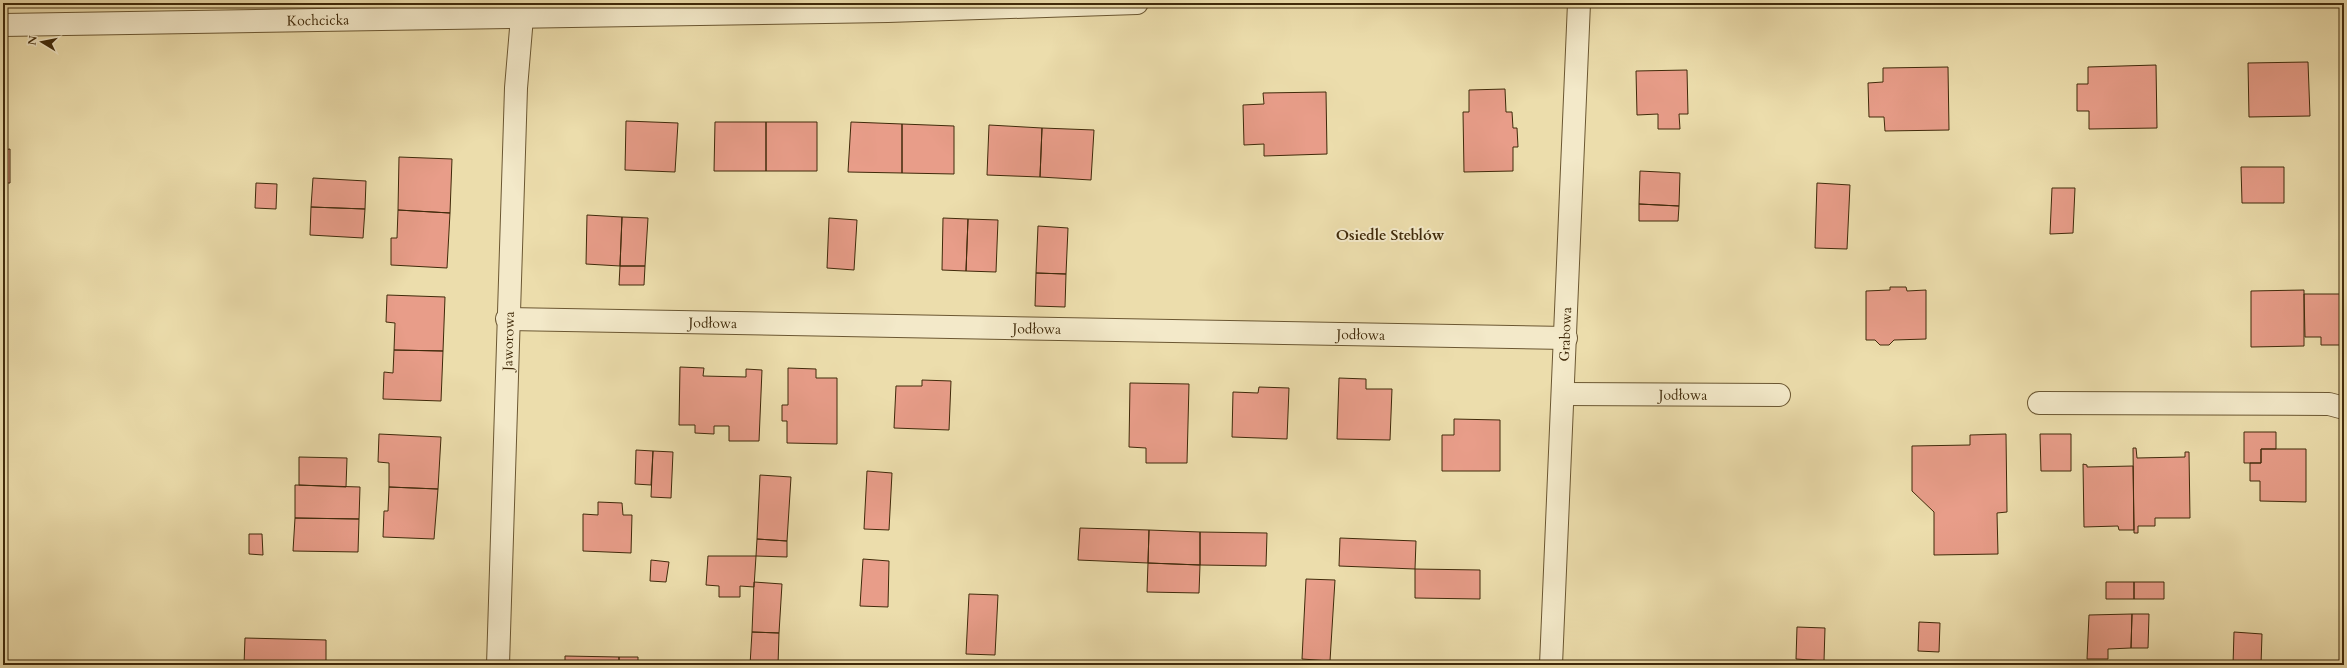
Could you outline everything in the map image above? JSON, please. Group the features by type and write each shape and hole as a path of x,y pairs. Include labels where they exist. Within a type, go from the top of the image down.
{"street":[{"name":"Kochcicka","path":"3,25 523,10 880,11 1137,3"},
{"name":"Grabowa","path":"1551,665 1579,3"},
{"name":"Jaworowa","path":"498,665 508,319 518,59 523,10"},
{"name":"Jodłowa","path":"508,319 1566,338"},
{"name":"Jodłowa","path":"1563,394 1779,395"},
{"path":"2039,403 2329,404 2344,408"}],"building":[{"path":"2308,62 2310,116 2249,117 2248,63"},
{"path":"2156,65 2157,128 2089,129 2089,111 2077,111 2077,84 2088,84 2088,67"},
{"path":"1948,67 1949,130 1885,131 1884,117 1869,117 1868,83 1883,82 1883,68"},
{"path":"1687,70 1688,114 1679,114 1680,129 1658,129 1658,114 1637,115 1636,71"},
{"path":"1505,89 1506,112 1512,112 1513,128 1517,128 1518,147 1513,147 1513,171 1464,172 1463,112 1469,112 1469,90"},
{"path":"1326,92 1327,154 1264,156 1264,144 1244,145 1243,105 1264,104 1263,93"},
{"path":"626,121 678,123 675,172 625,170"},
{"path":"715,122 766,122 766,171 714,171"},
{"path":"766,122 817,122 817,171 766,171"},
{"path":"851,122 902,124 902,173 848,172"},
{"path":"902,124 954,126 954,174 902,173"},
{"path":"989,125 1042,128 1040,177 987,175"},
{"path":"1042,128 1094,130 1091,180 1040,177"},
{"path":"10,149 10,183 3,183 3,150"},
{"path":"399,157 452,159 450,213 398,210"},
{"path":"2241,167 2284,167 2284,203 2242,203"},
{"path":"1640,171 1680,173 1679,206 1639,204"},
{"path":"313,178 366,181 365,209 311,207"},
{"path":"256,183 277,184 276,209 255,208"},
{"path":"1817,183 1850,185 1847,249 1815,248"},
{"path":"2052,188 2075,188 2073,233 2050,234"},
{"path":"1639,204 1679,206 1678,221 1639,221"},
{"path":"311,207 365,209 363,238 310,235"},
{"path":"398,210 450,213 447,268 391,265 391,238 397,238"},
{"path":"587,215 622,217 620,266 586,264"},
{"path":"622,217 648,218 645,266 620,266"},
{"path":"829,218 857,220 854,270 827,268"},
{"path":"943,218 968,219 966,271 942,270"},
{"path":"968,219 998,220 996,272 966,271"},
{"path":"1038,226 1068,228 1066,274 1036,273"},
{"path":"620,266 645,266 644,285 619,285"},
{"path":"1036,273 1066,274 1065,307 1035,306"},
{"path":"1890,287 1906,287 1907,291 1926,290 1926,339 1894,340 1889,345 1880,345 1875,340 1866,340 1866,291 1890,290"},
{"path":"2304,290 2304,346 2251,347 2251,291"},
{"path":"2304,294 2344,294 2344,345 2321,345 2321,337 2305,337"},
{"path":"387,295 445,297 443,351 394,350 395,323 386,322"},
{"path":"394,350 443,351 441,401 383,399 384,372 393,373"},
{"path":"680,367 704,368 703,376 746,377 746,369 762,370 759,441 729,441 729,426 714,426 714,434 695,433 695,425 679,425"},
{"path":"788,368 816,369 816,378 837,378 837,444 787,443 787,421 782,421 782,405 788,405"},
{"path":"1339,378 1366,379 1366,389 1392,389 1390,440 1337,439"},
{"path":"922,380 951,381 949,430 894,428 896,386 922,386"},
{"path":"1130,383 1189,384 1187,463 1146,463 1146,448 1129,447"},
{"path":"1259,387 1289,388 1287,439 1232,437 1233,392 1258,393"},
{"path":"1454,419 1500,420 1500,471 1442,471 1442,435 1454,435"},
{"path":"2244,432 2276,432 2276,449 2261,449 2261,463 2244,463"},
{"path":"379,434 441,437 438,489 389,487 389,463 378,462"},
{"path":"2006,434 2007,512 1997,513 1998,554 1934,555 1934,512 1912,491 1912,446 1970,445 1970,435"},
{"path":"2040,434 2071,434 2071,471 2041,471"},
{"path":"2133,448 2136,448 2137,458 2185,457 2185,452 2189,452 2190,518 2155,518 2155,526 2138,526 2138,533 2134,533"},
{"path":"2261,449 2306,449 2306,502 2260,501 2260,481 2250,481 2250,463 2261,463"},
{"path":"636,450 653,451 651,485 635,484"},
{"path":"653,451 673,452 671,498 651,497"},
{"path":"299,457 347,458 346,487 299,485"},
{"path":"2083,464 2087,465 2087,467 2133,466 2134,530 2119,530 2118,526 2084,527"},
{"path":"867,471 892,473 889,530 864,529"},
{"path":"760,475 791,477 787,541 757,539"},
{"path":"295,485 360,487 359,519 295,518"},
{"path":"389,487 438,489 434,539 383,537 384,511 388,511"},
{"path":"598,502 622,503 623,515 632,515 631,553 583,551 583,514 598,515"},
{"path":"295,518 359,519 358,552 293,551"},
{"path":"1080,528 1149,530 1148,563 1078,560"},
{"path":"1149,530 1200,532 1200,565 1148,563"},
{"path":"1200,532 1267,533 1266,566 1200,565"},
{"path":"249,534 262,534 263,555 249,554"},
{"path":"1340,538 1416,541 1415,569 1339,566"},
{"path":"757,539 787,541 787,557 756,556"},
{"path":"708,556 756,556 754,587 740,586 740,597 719,597 719,586 706,585"},
{"path":"863,559 889,561 888,607 860,606"},
{"path":"651,560 669,562 666,582 650,581"},
{"path":"1148,563 1200,565 1199,593 1147,592"},
{"path":"1415,569 1480,570 1480,599 1415,598"},
{"path":"1306,579 1335,580 1330,661 1302,659"},
{"path":"754,582 782,584 779,633 752,632"},
{"path":"2106,582 2134,582 2134,599 2106,599"},
{"path":"2134,582 2164,582 2164,599 2134,599"},
{"path":"969,594 998,595 995,655 966,654"},
{"path":"2132,614 2131,648 2108,649 2108,659 2087,659 2089,615"},
{"path":"2132,614 2149,614 2148,648 2131,648"},
{"path":"1919,622 1940,623 1939,652 1918,651"},
{"path":"1797,627 1825,628 1824,661 1796,659"},
{"path":"752,632 779,633 778,665 750,665"},
{"path":"2234,632 2262,634 2261,665 2233,665"},
{"path":"245,638 326,640 326,665 244,665"},
{"path":"565,656 619,657 619,665 565,665"},
{"path":"619,657 638,657 638,665 619,665"},
{"path":"1608,663 1653,665 1608,665"}],"district":[{"name":"Osiedle Steblów","path":"1390,235"}]}
